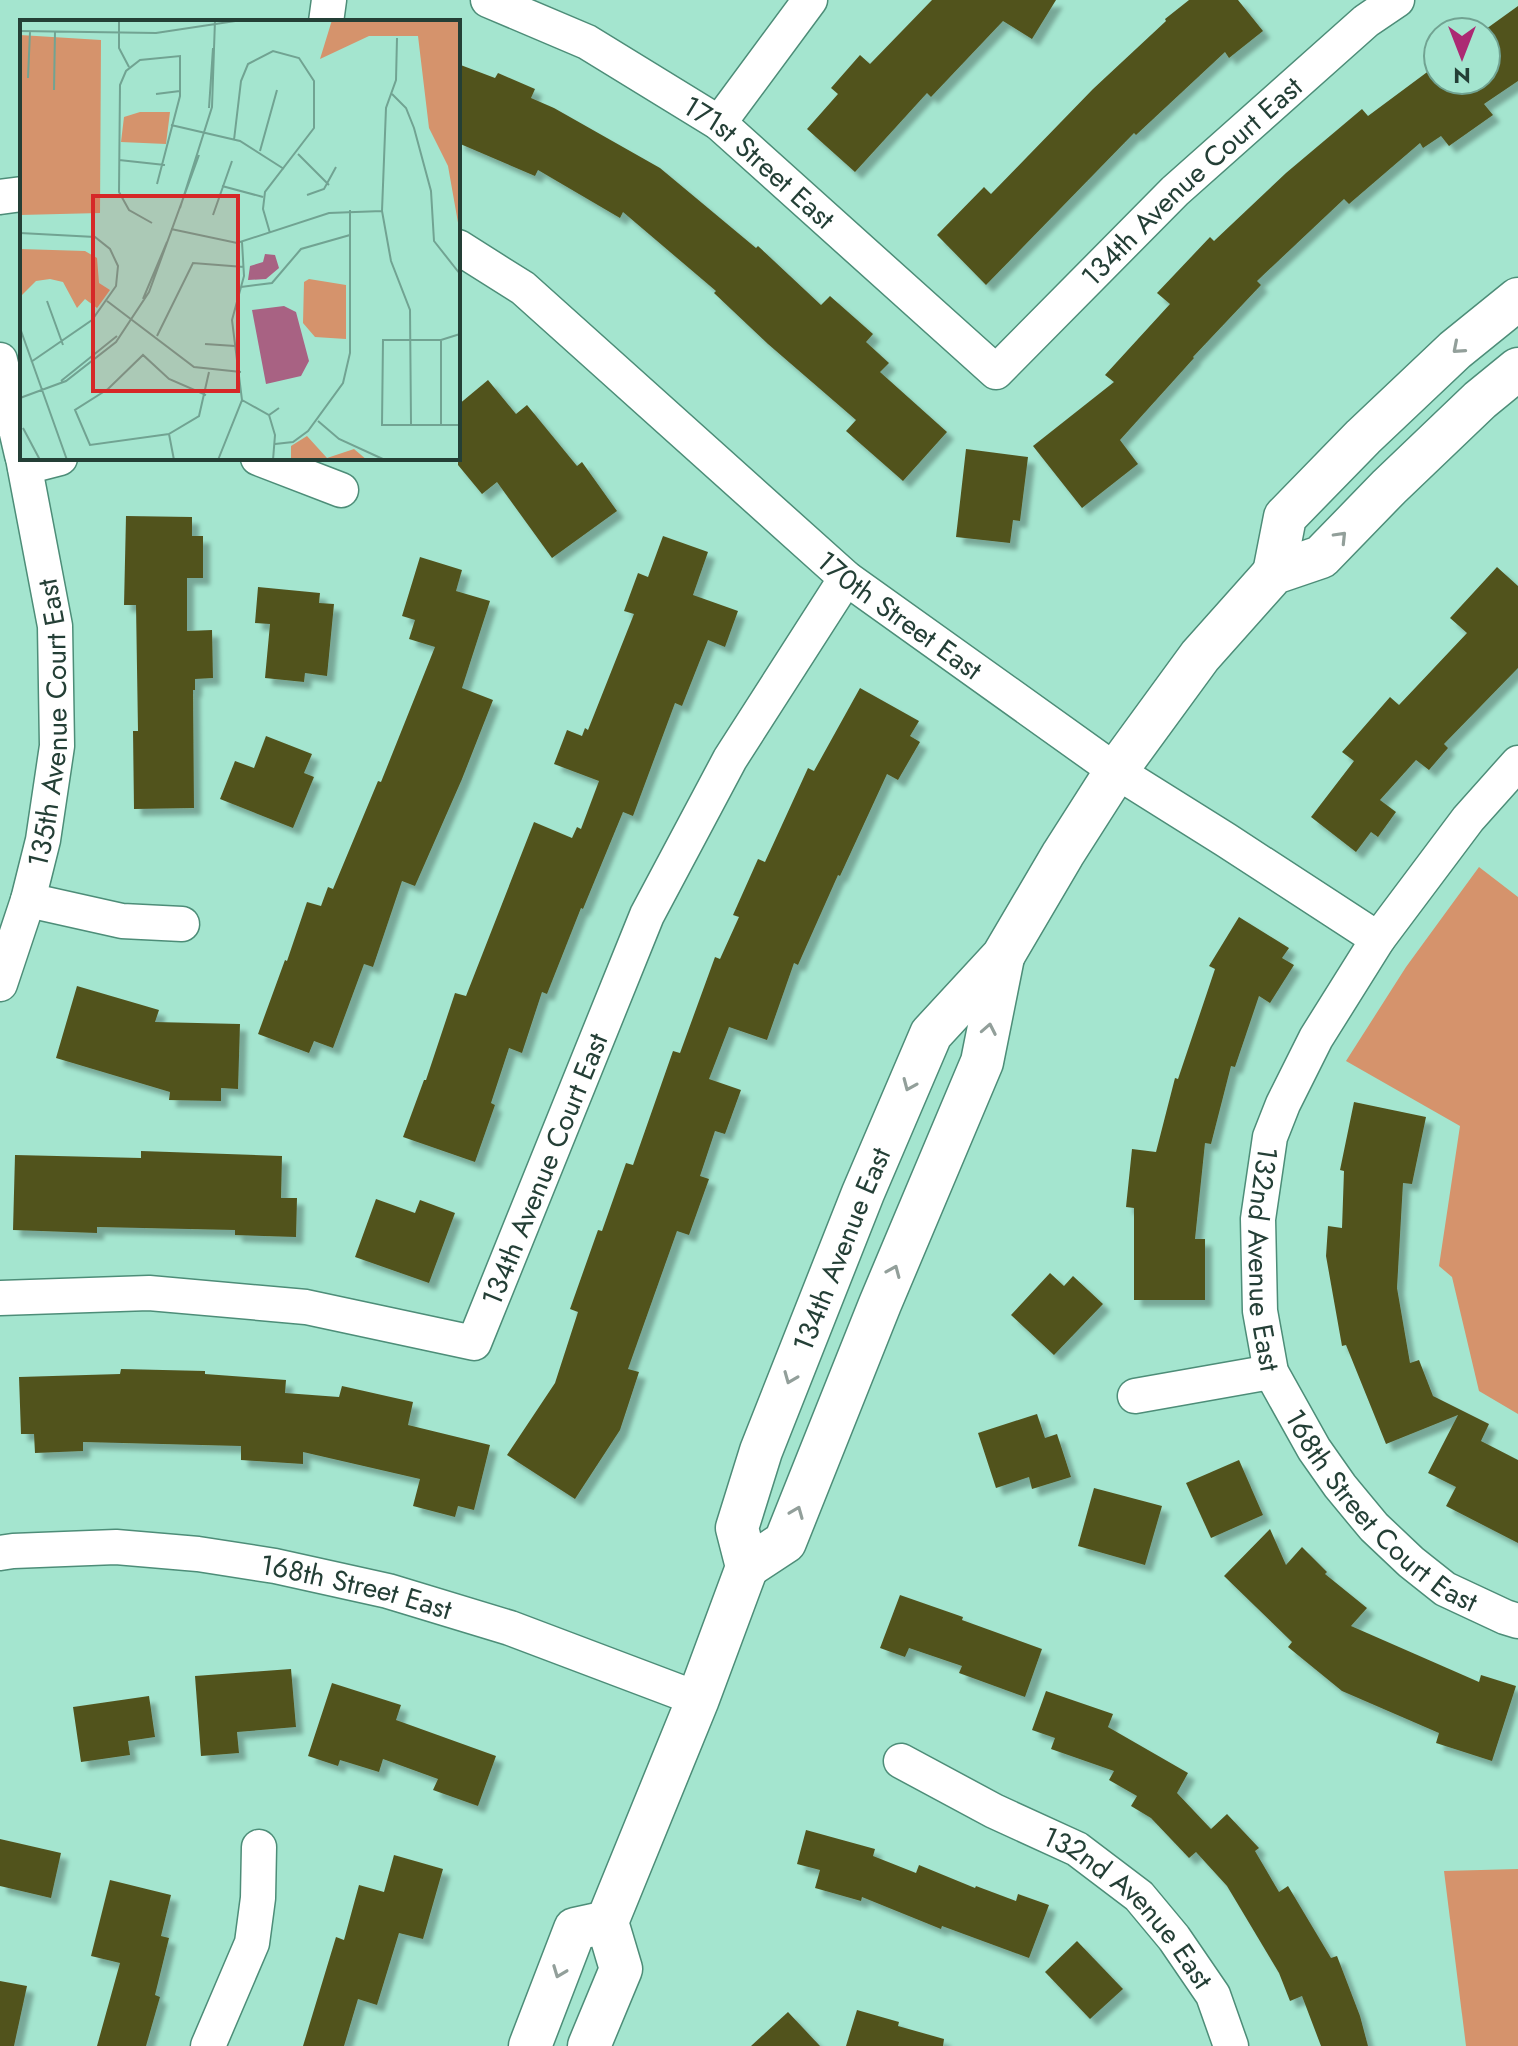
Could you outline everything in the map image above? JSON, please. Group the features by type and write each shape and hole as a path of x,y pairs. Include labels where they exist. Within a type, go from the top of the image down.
{"street":[{"path":"326,20 329,0"},
{"name":"171st Street East","path":"488,0 587,42 719,123 996,372"},
{"path":"719,123 810,0"},
{"name":"134th Avenue Court East","path":"996,372 1358,10 1397,0"},
{"path":"0,197 20,194"},
{"name":"170th Street East","path":"460,248 523,288 846,578 1116,771 1378,939"},
{"path":"1518,299 1455,350 1363,437 1285,517 1274,573 1321,557 1480,400 1518,369"},
{"name":"135th Avenue Court East","path":"0,360 20,447"},
{"name":"135th Avenue Court East","path":"0,984 28,900 43,840 57,746 55,626 23,460"},
{"path":"263,460 341,490"},
{"name":"134th Avenue East","path":"607,1922 698,1699 742,1548 761,1451 863,1193 931,1034 1003,956 1116,771 1200,656 1274,573"},
{"name":"134th Avenue Court East","path":"0,1298 149,1293 306,1307 474,1343 647,915 730,759 846,578"},
{"path":"1378,939 1468,819 1518,763"},
{"path":"28,900 122,921 182,924"},
{"name":"132nd Avenue East","path":"1135,1396 1271,1372 1260,1311 1258,1219 1270,1137 1316,1038 1378,939"},
{"name":"134th Avenue East","path":"742,1548 785,1542 880,1304 982,1062 1003,956"},
{"name":"168th Street Court East","path":"1271,1372 1314,1449 1374,1527 1445,1589 1518,1621"},
{"name":"168th Street East","path":"0,1553 116,1547 198,1554 275,1566 388,1591 510,1628 698,1699"},
{"name":"132nd Avenue East","path":"901,1761 994,1811 1077,1849 1139,1896 1174,1938 1213,1995 1231,2046"},
{"path":"208,2046 252,1943 258,1898 259,1847"},
{"path":"530,2046 575,1929 607,1922 621,1969 589,2046"}],"shaded area":[{"path":"1479,867 1518,897 1518,1414 1479,1391 1452,1277 1439,1266 1460,1126 1346,1061 1406,967"},
{"path":"1518,1869 1518,2046 1466,2046 1444,1871"}],"building":[{"path":"932,0 1056,0 1032,39 1003,21 931,97 927,93 855,172 807,129 838,94 831,88 860,55 870,64"},
{"path":"1189,0 1238,0 1263,31 1229,58 1225,52 1136,135 1134,133 986,285 937,235 984,187 991,194 1093,89"},
{"path":"1518,6 1518,81 1502,92 1502,18"},
{"path":"460,65 495,78 498,73 535,89 531,98 660,168 756,248 758,246 821,305 830,296 873,334 866,342 889,363 880,372 947,432 903,481 846,431 856,420 768,344 714,293 716,291 623,212 620,218 538,170 535,176 460,144"},
{"path":"1422,76 1422,96 1496,96 1484,104 1493,115 1449,146 1441,136 1423,148 1420,143 1349,204 1344,199 1257,281 1261,285 1120,440 1138,464 1082,508 1033,446 1114,382 1105,375 1170,304 1157,293 1210,237 1214,241 1286,173 1362,109 1368,116"},
{"path":"488,380 516,414 527,405 577,466 582,462 617,511 552,558 497,482 482,494 458,465 460,403"},
{"path":"966,449 1028,457 1020,521 1013,520 1010,543 956,537"},
{"path":"126,516 192,517 192,536 203,536 203,578 187,578 187,631 212,630 213,678 195,679 193,690 194,808 134,809 133,731 138,731 136,605 124,605"},
{"path":"663,536 708,552 693,595 738,611 725,647 708,640 682,706 675,703 633,816 623,812 547,994 542,992 522,1053 509,1048 491,1103 495,1105 475,1162 403,1137 455,993 466,996 534,822 572,838 577,827 581,829 599,781 554,764 567,730 582,736 585,728 588,730 634,614 624,611 638,573 648,577"},
{"path":"420,557 462,570 456,591 490,601 462,688 493,700 415,886 402,881 373,967 364,964 333,1048 314,1041 309,1053 258,1034 307,902 321,906 328,887 333,889 378,781 381,782 435,647 409,639 415,620 402,616"},
{"path":"1497,567 1518,586 1518,668 1444,744 1448,748 1429,770 1416,760 1380,800 1396,812 1378,837 1371,832 1356,852 1311,817 1354,761 1342,752 1390,697 1399,705 1467,633 1450,618"},
{"path":"258,587 320,593 319,603 334,604 327,676 305,673 304,682 265,678 270,624 255,623"},
{"path":"860,688 919,721 910,736 920,742 898,780 887,774 798,965 794,963 767,1040 729,1027 709,1079 741,1090 725,1134 715,1131 700,1176 709,1179 689,1235 677,1231 628,1369 639,1372 620,1430 575,1499 507,1455 555,1383 578,1312 570,1309 598,1230 602,1231 626,1163 633,1165 673,1051 680,1053 715,957 720,959 739,917 733,915 758,859 765,862 808,768 814,771"},
{"path":"266,736 312,754 304,773 314,777 293,828 220,799 235,761 254,768"},
{"path":"1239,917 1289,948 1282,958 1294,965 1270,1003 1259,996 1235,1067 1231,1066 1211,1144 1205,1143 1195,1239 1205,1239 1205,1300 1134,1300 1134,1208 1126,1207 1132,1149 1156,1152 1175,1078 1178,1079 1215,969 1209,966"},
{"path":"77,986 159,1010 155,1022 240,1024 238,1089 221,1088 221,1101 169,1100 170,1092 56,1058"},
{"path":"1354,1102 1426,1117 1412,1184 1403,1183 1397,1288 1410,1363 1419,1360 1433,1396 1489,1424 1481,1441 1518,1460 1518,1543 1446,1506 1456,1487 1428,1473 1458,1415 1386,1444 1346,1345 1342,1346 1326,1256 1328,1226 1342,1228 1344,1171 1340,1170"},
{"path":"141,1151 282,1156 281,1198 297,1198 296,1237 235,1235 235,1230 97,1227 97,1233 13,1230 15,1155 141,1158"},
{"path":"376,1199 415,1213 420,1200 455,1213 429,1283 355,1257"},
{"path":"1050,1273 1064,1286 1073,1276 1103,1304 1054,1355 1011,1315"},
{"path":"121,1369 205,1371 205,1374 286,1380 285,1393 339,1397 342,1386 413,1402 408,1425 490,1445 474,1510 458,1506 455,1517 413,1506 420,1479 303,1452 303,1464 241,1460 241,1446 83,1442 83,1451 35,1453 34,1434 21,1434 19,1377 120,1374"},
{"path":"1037,1414 1045,1438 1057,1434 1071,1477 1032,1489 1029,1477 996,1488 978,1433"},
{"path":"1239,1460 1263,1515 1211,1538 1186,1483"},
{"path":"1094,1488 1162,1506 1145,1565 1078,1546"},
{"path":"1270,1529 1286,1565 1302,1547 1327,1572 1325,1574 1367,1608 1351,1626 1479,1682 1481,1675 1516,1686 1492,1761 1436,1743 1439,1733 1342,1691 1288,1647 1292,1642 1224,1576"},
{"path":"900,1595 1042,1649 1025,1697 959,1673 962,1666 909,1648 905,1657 880,1648"},
{"path":"291,1669 296,1727 237,1732 239,1753 201,1756 195,1676"},
{"path":"332,1683 401,1705 396,1720 496,1756 478,1806 433,1790 438,1779 383,1759 379,1772 340,1760 338,1766 308,1756"},
{"path":"1046,1691 1113,1714 1108,1727 1188,1773 1177,1793 1211,1829 1227,1814 1259,1848 1255,1851 1279,1892 1288,1886 1331,1958 1337,1956 1368,2046 1321,2046 1302,1996 1290,2001 1279,1973 1227,1886 1196,1852 1189,1858 1151,1818 1131,1806 1137,1796 1109,1780 1114,1771 1051,1749 1055,1738 1032,1730"},
{"path":"149,1696 155,1737 128,1741 130,1755 81,1762 73,1707"},
{"path":"806,1830 875,1849 873,1856 916,1873 919,1865 1016,1901 1018,1894 1049,1905 1029,1958 942,1926 941,1929 862,1897 861,1901 815,1888 820,1870 797,1864"},
{"path":"0,1839 61,1853 51,1898 0,1886"},
{"path":"394,1855 443,1869 423,1939 399,1933 377,2005 358,1999 344,2046 303,2046 336,1937 344,1940 359,1885 384,1892"},
{"path":"110,1880 171,1895 161,1936 169,1938 155,1995 160,1997 146,2046 97,2046 120,1963 91,1956"},
{"path":"1077,1941 1123,1989 1090,2019 1045,1972"},
{"path":"0,1981 27,1986 14,2046 0,2046"},
{"path":"857,2010 944,2039 943,2046 846,2046"},
{"path":"788,2012 820,2046 751,2046"}]}
